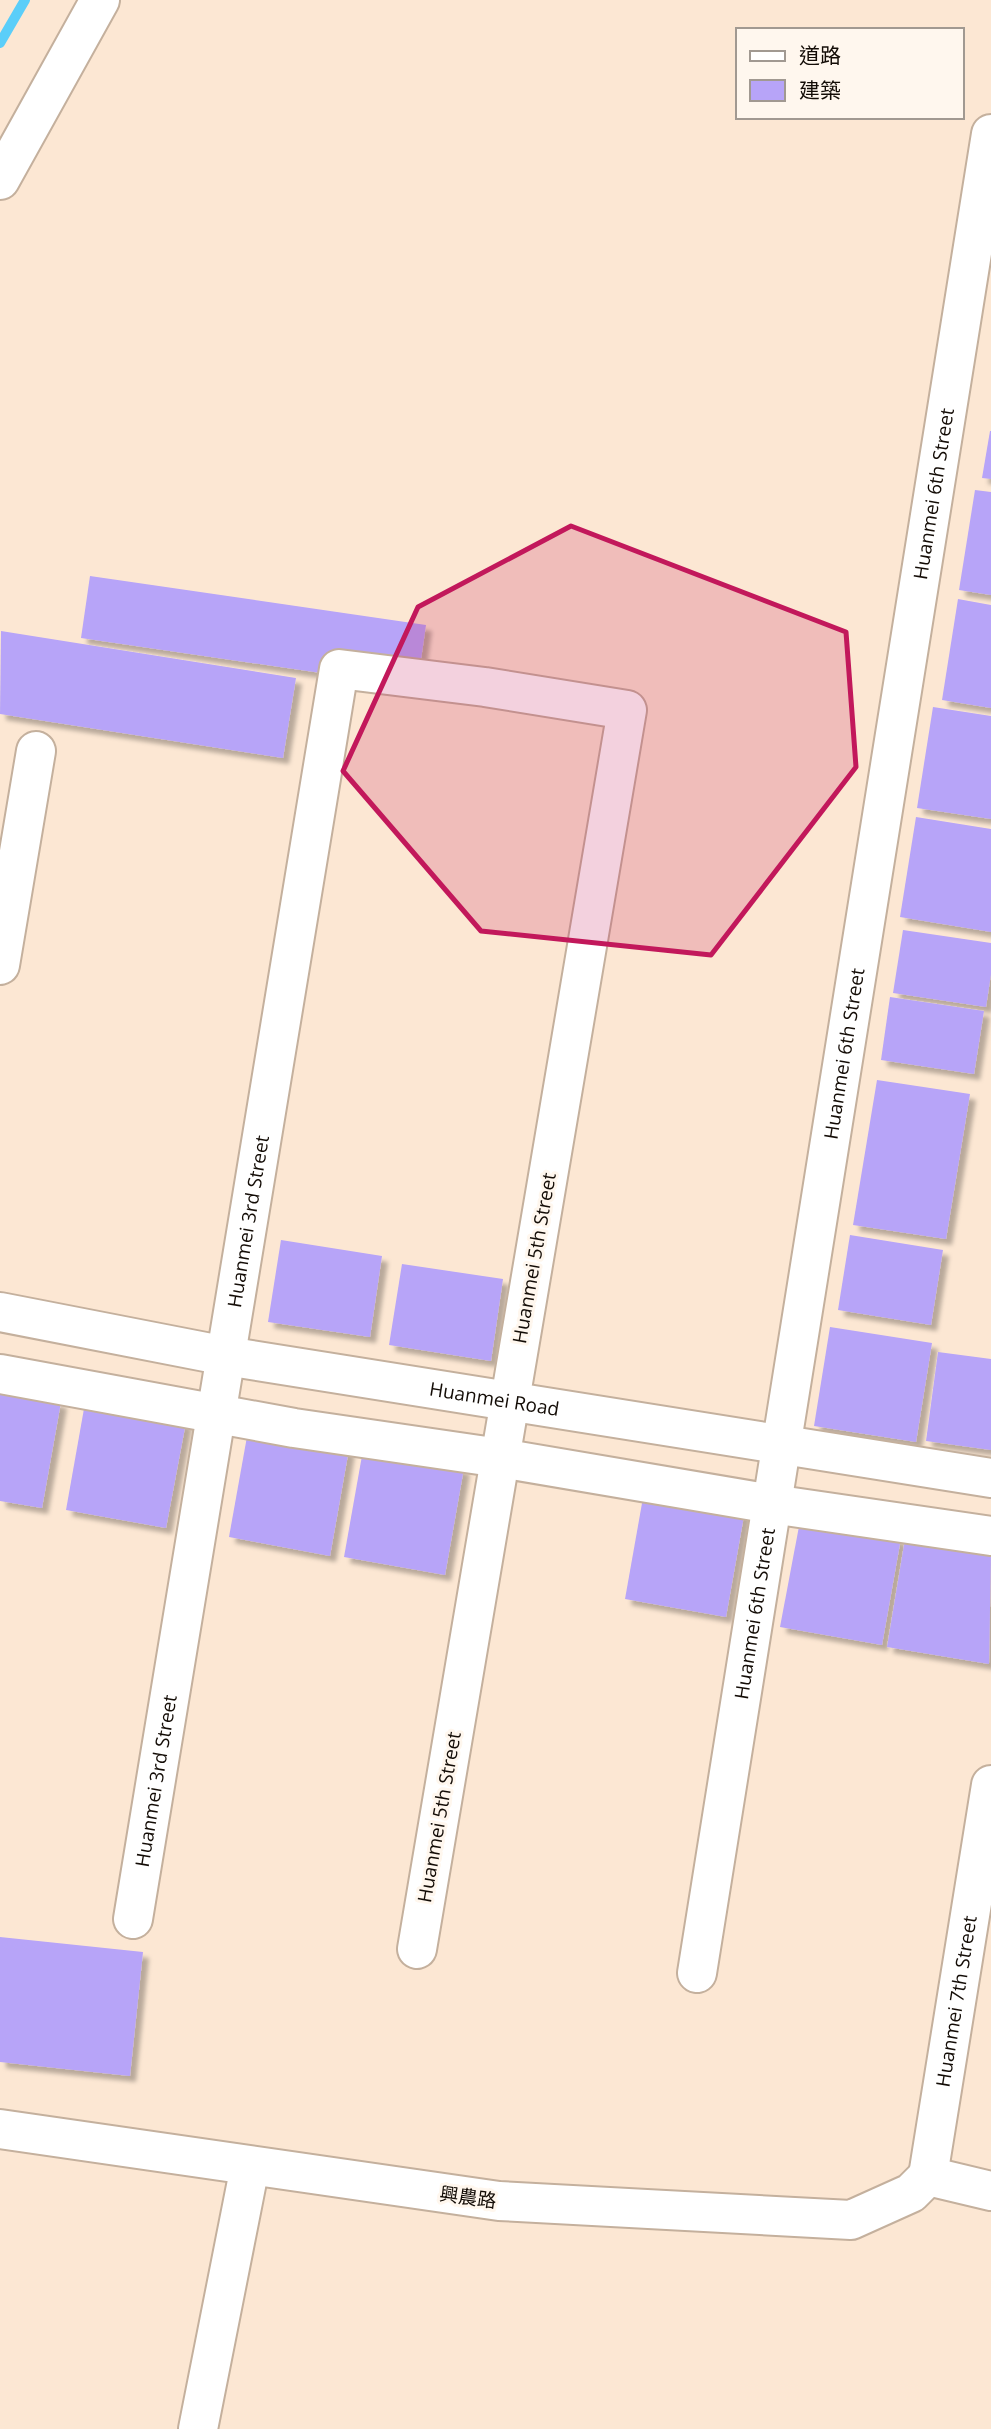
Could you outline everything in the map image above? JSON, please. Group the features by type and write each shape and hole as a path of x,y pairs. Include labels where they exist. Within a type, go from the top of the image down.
{"main road":[{"path":"0,180 100,0"},
{"name":"Huanmei 6th Street","path":"698,1973 991,134"},
{"name":"Huanmei 3rd Street","path":"133,1919 339,669 485,687"},
{"name":"Huanmei 5th Street","path":"417,1949 627,710 485,687"},
{"path":"0,965 36,751"},
{"name":"Huanmei Road","path":"0,1312 226,1356 991,1478"},
{"path":"0,1374 294,1428 991,1536"},
{"name":"Huanmei 7th Street","path":"928,2176 991,1786"},
{"name":"興農路","path":"0,2129 499,2202 851,2220 911,2193 928,2176"},
{"path":"198,2429 250,2166"},
{"path":"928,2176 991,2191"}],"highlighted area":[{"path":"571,526 846,632 856,767 711,955 481,931 343,771 418,607"}],"building":[{"path":"991,431 991,479 982,478"},
{"path":"975,490 991,492 991,595 959,590"},
{"path":"90,576 426,625 417,687 81,638"},
{"path":"958,599 991,605 991,708 942,700"},
{"path":"1,631 296,678 283,758 0,714"},
{"path":"933,707 991,716 991,819 917,808"},
{"path":"916,817 991,829 991,932 900,917"},
{"path":"903,930 991,943 991,974 986,1007 893,993"},
{"path":"890,997 984,1011 974,1074 881,1060"},
{"path":"877,1080 970,1094 946,1239 853,1225"},
{"path":"850,1235 943,1250 931,1325 838,1310"},
{"path":"281,1240 382,1256 370,1337 268,1322"},
{"path":"402,1264 503,1279 491,1361 389,1345"},
{"path":"830,1327 932,1343 916,1442 814,1426"},
{"path":"938,1352 991,1359 991,1450 926,1441"},
{"path":"0,1391 61,1402 42,1508 0,1501"},
{"path":"85,1403 186,1422 166,1528 66,1510"},
{"path":"248,1431 349,1449 330,1556 229,1537"},
{"path":"363,1450 464,1468 445,1575 344,1557"},
{"path":"644,1492 745,1510 726,1617 625,1599"},
{"path":"800,1521 901,1538 882,1645 780,1627"},
{"path":"905,1539 991,1553 989,1664 887,1647"},
{"path":"0,1937 143,1952 130,2076 0,2062"}],"waterway":[{"path":"0,43 25,0"}]}
